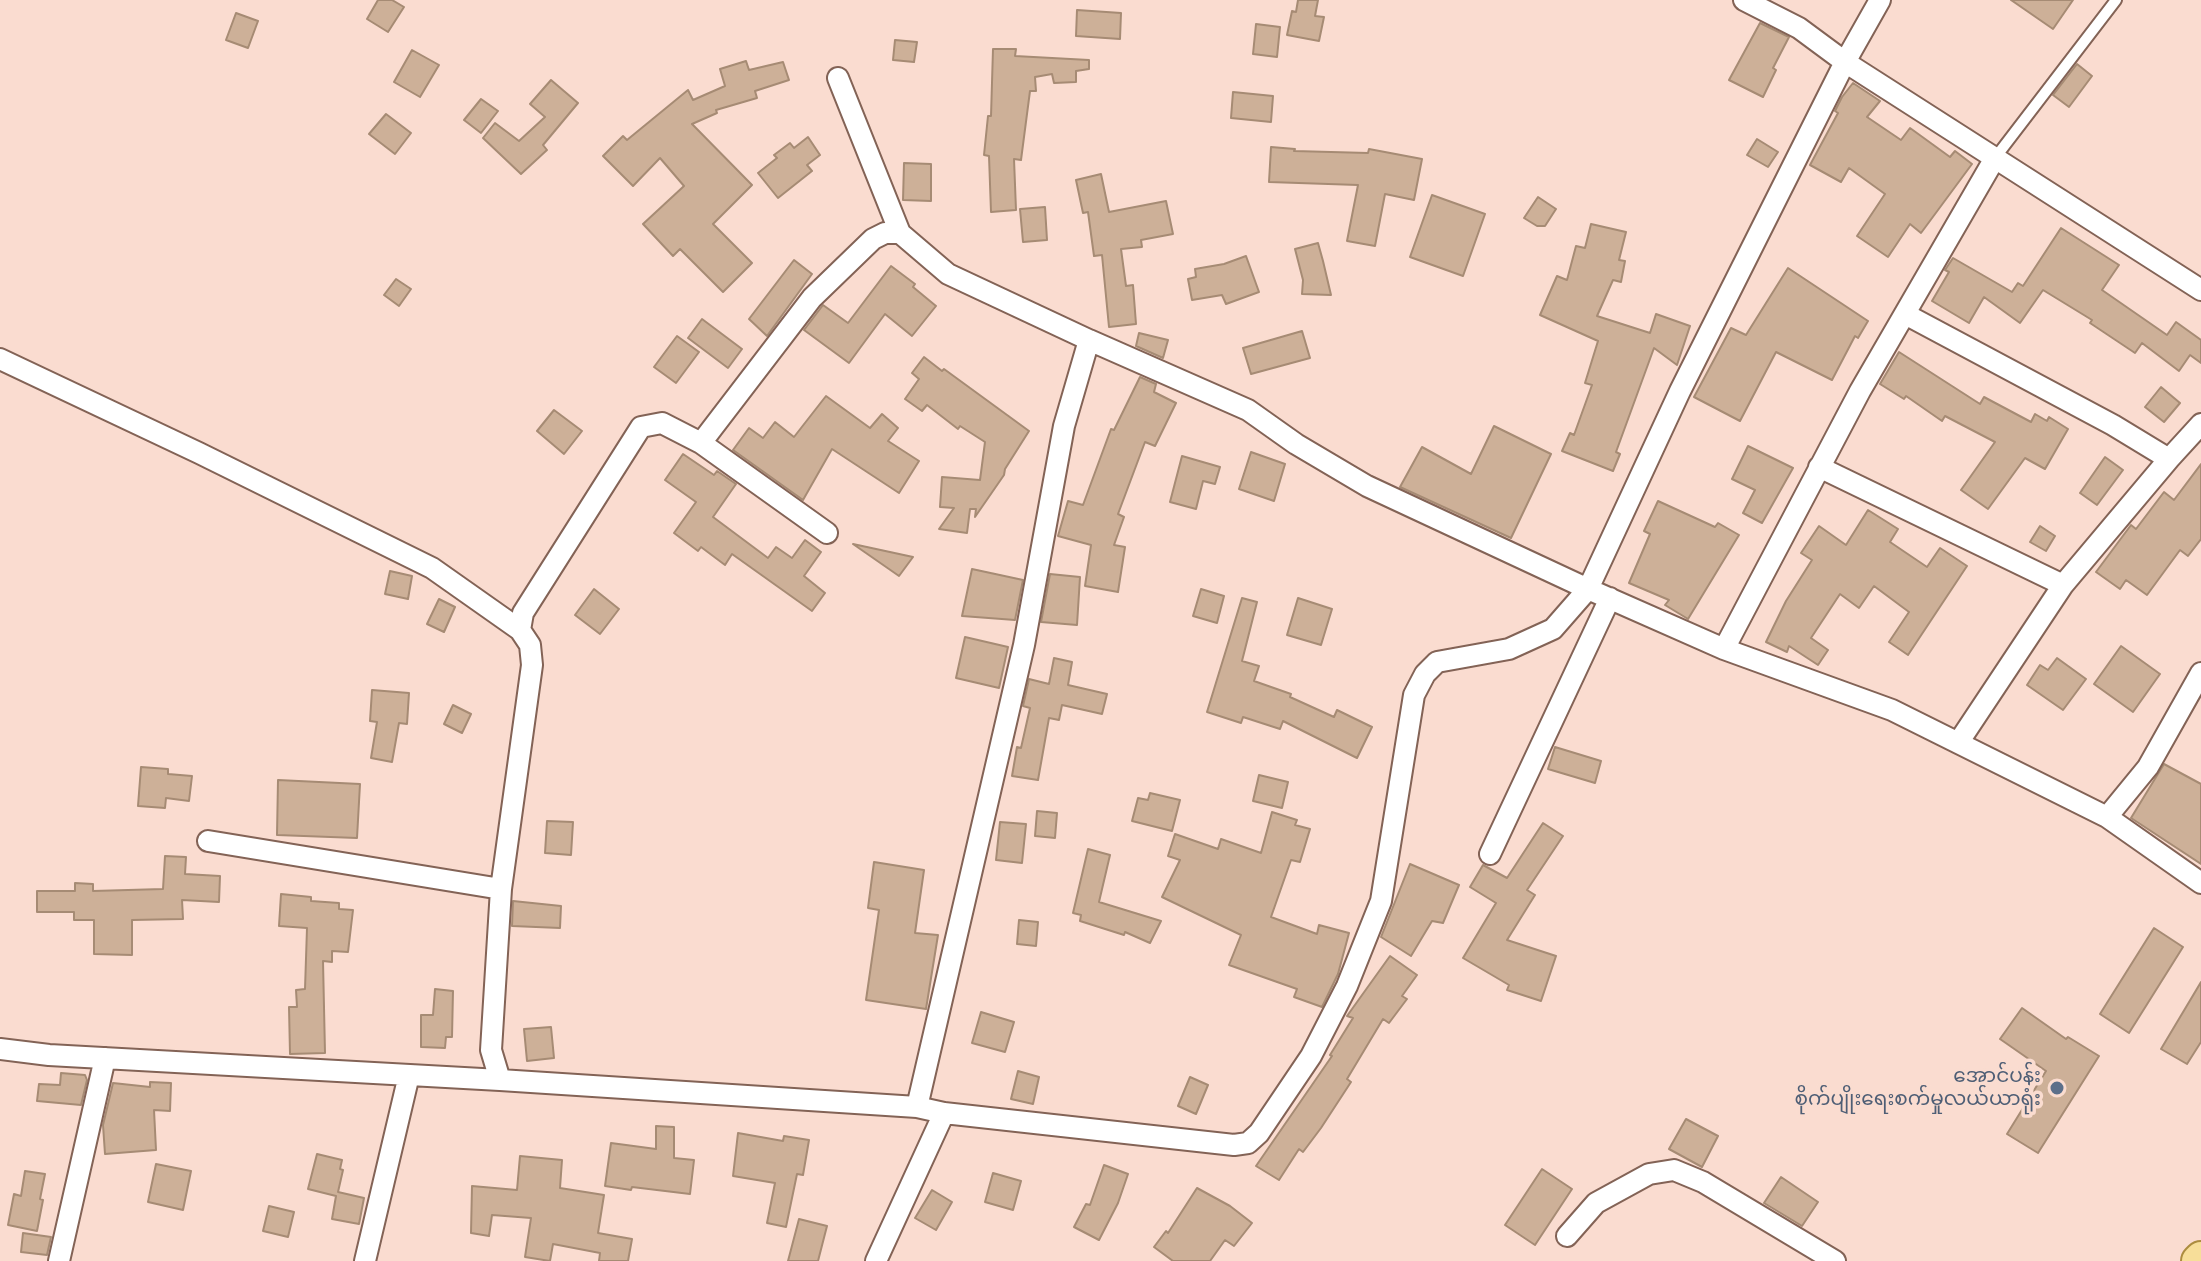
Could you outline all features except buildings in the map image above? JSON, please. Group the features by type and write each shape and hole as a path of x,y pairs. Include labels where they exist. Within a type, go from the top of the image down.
{"street":[{"path":"1744,0 1799,28 1845,62 2201,290"},
{"path":"0,1049 917,1107 944,1113 1234,1145 1248,1143 1259,1133 1311,1056 1347,986 1381,901 1414,695 1425,674 1437,662 1509,649 1553,629 1588,589 1680,391 1845,62 1880,0"},
{"path":"838,78 900,233 948,274 1248,410 1296,444 1367,486 1588,589 1724,649 1892,710 2107,817 2201,883"},
{"path":"1724,649 1819,467 1995,158"},
{"path":"701,443 812,298 873,239 885,233 900,233"},
{"path":"1905,314 2113,425 2169,459"},
{"path":"917,1107 1024,645 1064,426 1089,340"},
{"path":"0,359 432,568 520,630 530,645 532,665 501,889 491,1050 500,1080"},
{"path":"520,630 523,613 641,427 662,423 701,443 827,533"},
{"path":"1958,743 2063,585 2201,424"},
{"path":"1819,467 2063,585"},
{"path":"1490,854 1610,598"},
{"path":"2107,817 2148,767 2201,673"},
{"path":"208,841 501,889"},
{"path":"59,1261 105,1058"},
{"path":"365,1261 409,1075"},
{"path":"876,1261 944,1113"},
{"path":"1567,1236 1596,1203 1649,1174 1674,1170 1703,1182 1835,1261"}],"lane":[{"path":"1995,158 2116,0"}],"place":[{"name":"အောင်ပန်း စိုက်ပျိုးရေးစက်မှုလယ်ယာရုံး","path":"2057,1088"}]}
